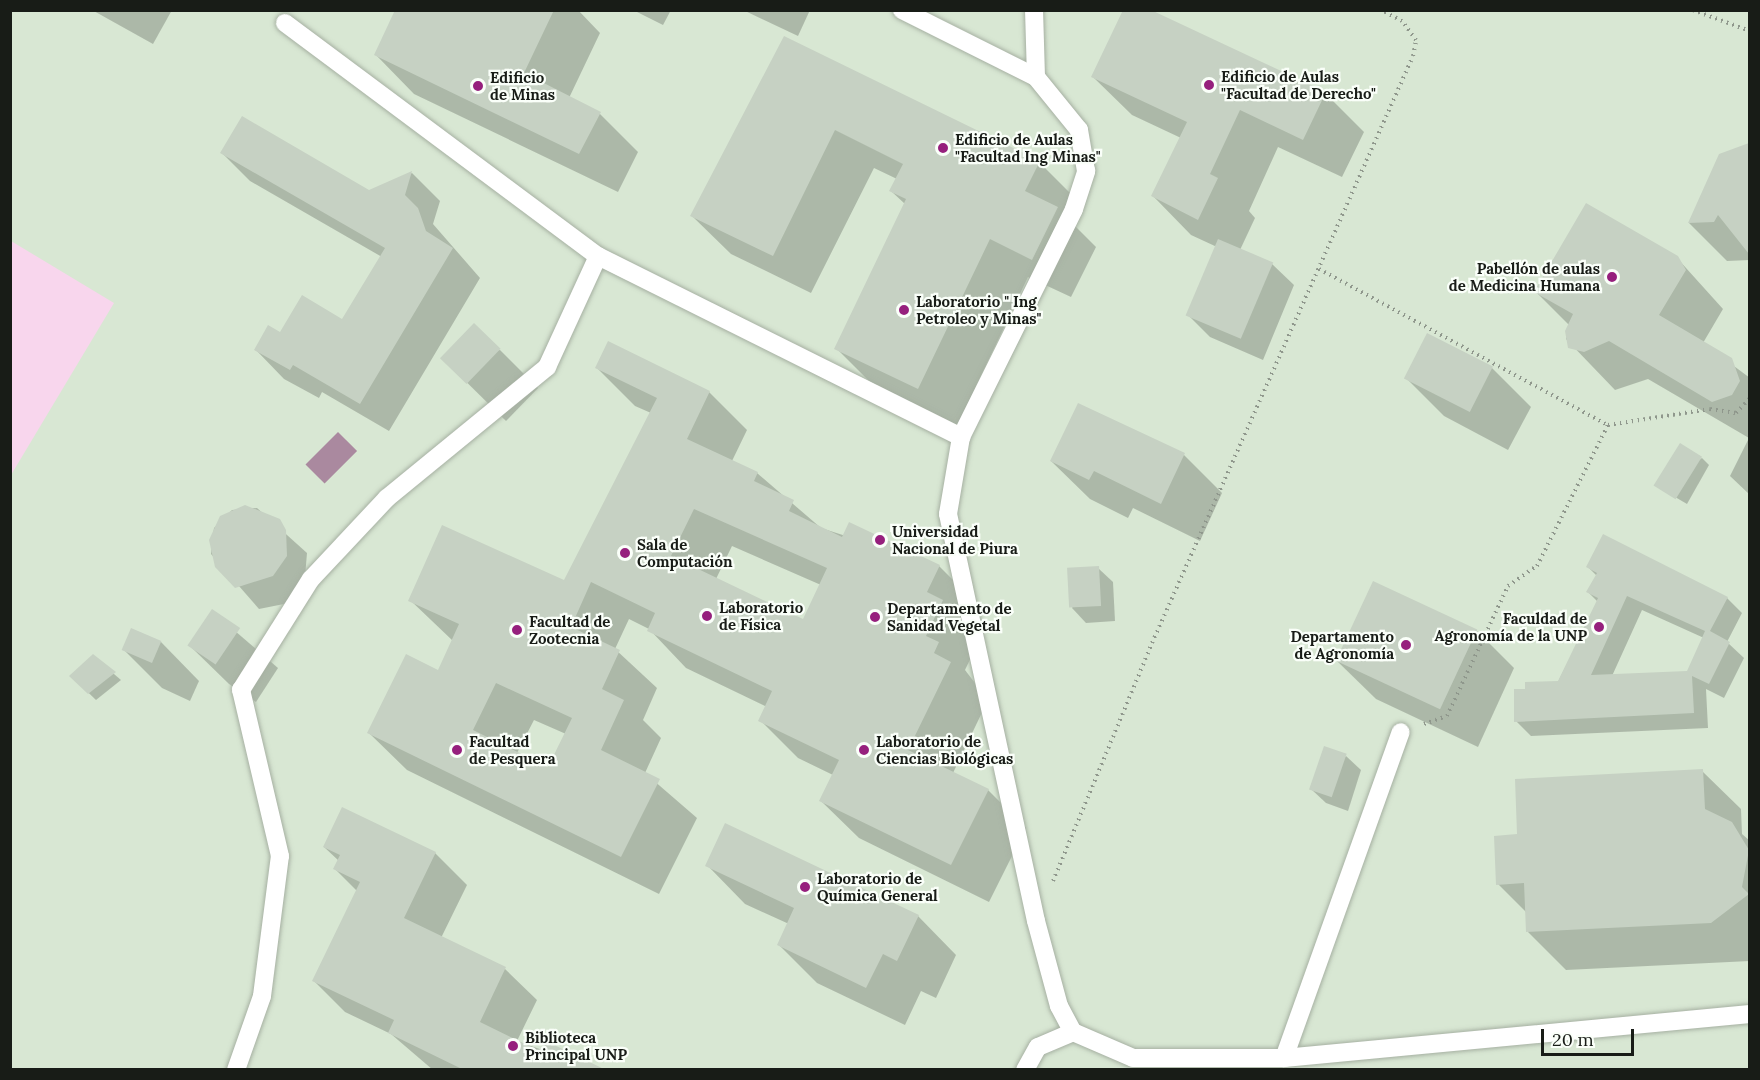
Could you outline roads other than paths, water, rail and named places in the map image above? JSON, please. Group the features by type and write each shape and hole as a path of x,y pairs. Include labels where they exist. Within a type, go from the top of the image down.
{"lane":[{"path":"902,10 1035,77 1079,130 1086,171 1074,210 961,436 948,514 1036,921 1059,1006 1073,1032 1132,1064 1284,1058 1749,1014"},
{"path":"1034,10 1035,77"},
{"path":"285,23 598,256 961,436"},
{"path":"237,1070 262,996 280,856 241,690 311,579 387,498 547,367 598,256"},
{"path":"1284,1058 1401,732"},
{"path":"1025,1070 1038,1047 1073,1032"}],"place":[{"name":"Edificio de Aulas \"Facultad de Derecho\"","path":"1209,85"},
{"name":"Edificio de Minas","path":"478,86"},
{"name":"Edificio de Aulas \"Facultad Ing Minas\"","path":"943,148"},
{"name":"Pabellón de aulas de Medicina Humana","path":"1612,277"},
{"name":"Laboratorio \" Ing Petroleo y Minas\"","path":"904,310"},
{"name":"Universidad Nacional de Piura","path":"880,540"},
{"name":"Sala de Computación","path":"625,553"},
{"name":"Laboratorio de Física","path":"707,616"},
{"name":"Departamento de Sanidad Vegetal","path":"875,617"},
{"name":"Faculdad de Agronomía de la UNP","path":"1599,627"},
{"name":"Facultad de Zootecnia","path":"517,630"},
{"name":"Departamento de Agronomía","path":"1406,645"},
{"name":"Facultad de Pesquera","path":"457,750"},
{"name":"Laboratorio de Ciencias Biológicas","path":"864,750"},
{"name":"Laboratorio de Química General","path":"805,887"},
{"name":"Biblioteca Principal UNP","path":"513,1046"}]}
